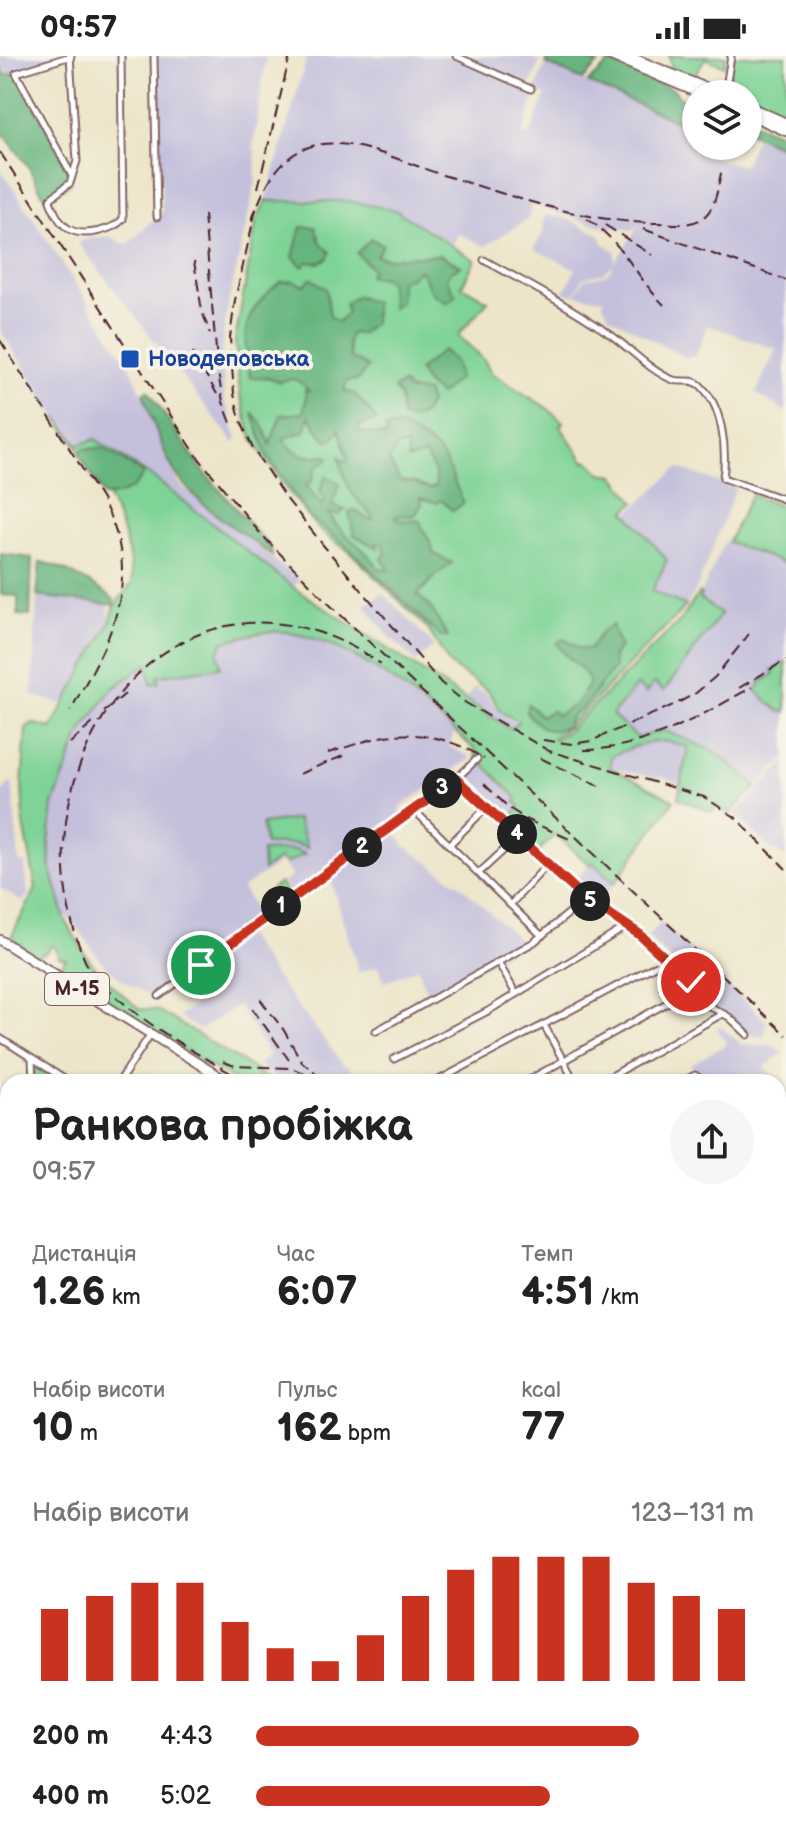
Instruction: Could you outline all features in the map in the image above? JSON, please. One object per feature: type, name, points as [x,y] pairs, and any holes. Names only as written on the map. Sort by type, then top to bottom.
[{"type":"main road","points":[[611,56],[682,86]]},
{"type":"main road","points":[[628,56],[688,80]]},
{"type":"main road","points":[[762,112],[786,123]]},
{"type":"main road","points":[[762,120],[786,131]]},
{"type":"main road","name":"М-15","points":[[0,940],[215,1074]]},
{"type":"street","points":[[72,175],[16,73],[70,56],[77,161],[70,183],[51,198],[50,203],[70,230],[110,230],[122,221],[123,215],[121,56]]},
{"type":"street","points":[[154,56],[157,217]]},
{"type":"street","points":[[456,56],[531,89]]},
{"type":"street","points":[[726,80],[731,56]]},
{"type":"street","points":[[484,260],[586,319],[672,380],[692,380],[700,385],[715,406],[719,420],[723,478],[785,498]]},
{"type":"street","points":[[159,996],[456,779],[477,759]]},
{"type":"street","points":[[456,779],[547,865],[586,899],[627,926],[668,959],[711,1007],[748,1035]]},
{"type":"street","points":[[449,845],[487,807]]},
{"type":"street","points":[[413,809],[542,936]]},
{"type":"street","points":[[479,873],[519,836]]},
{"type":"street","points":[[510,905],[547,865]]},
{"type":"street","points":[[376,1031],[542,936],[586,899]]},
{"type":"street","points":[[394,1059],[516,994],[627,926]]},
{"type":"street","points":[[450,1074],[668,959]]},
{"type":"street","points":[[498,962],[516,994]]},
{"type":"street","points":[[540,1074],[694,988]]},
{"type":"street","points":[[615,1074],[722,1014]]},
{"type":"street","points":[[544,1025],[570,1074]]},
{"type":"street","points":[[124,1074],[150,1035]]},
{"type":"street","points":[[0,1038],[56,1074]]},
{"type":"street","points":[[32,1059],[33,1074]]},
{"type":"shaded area","points":[[0,56],[70,56],[9,74],[0,67]]},
{"type":"shaded area","points":[[266,56],[253,149],[256,180],[225,320],[222,352],[224,399],[238,440],[234,443],[78,243],[92,237],[112,237],[128,244],[162,212],[157,57]]},
{"type":"shaded area","points":[[307,56],[445,56],[464,60],[528,89],[534,97],[523,133],[529,137],[546,95],[535,90],[546,64],[682,124],[682,160],[720,160],[744,166],[746,160],[762,160],[762,138],[786,148],[786,412],[756,393],[776,349],[707,325],[696,356],[686,358],[609,316],[604,299],[575,295],[585,279],[607,274],[614,264],[603,273],[583,278],[574,296],[564,292],[576,269],[534,249],[543,232],[544,215],[565,218],[599,234],[603,243],[615,251],[615,262],[640,224],[632,230],[592,224],[532,204],[528,219],[485,246],[459,234],[453,244],[395,210],[348,201],[266,201]]},
{"type":"shaded area","points":[[527,56],[540,62],[530,85],[464,57]]},
{"type":"shaded area","points":[[0,168],[132,370],[172,470],[182,487],[299,580],[293,588],[154,478],[111,451],[79,446],[57,417],[0,330]]},
{"type":"shaded area","points":[[678,468],[736,488],[697,588],[686,606],[652,591],[638,528],[627,514]]},
{"type":"shaded area","points":[[725,541],[786,564],[786,662],[761,683],[779,711],[786,712],[786,757],[757,786],[716,752],[663,730],[638,739],[612,715],[637,684],[654,683],[664,691],[721,614],[699,598]]},
{"type":"shaded area","points":[[383,593],[434,646],[416,662],[387,634],[365,606]]},
{"type":"shaded area","points":[[37,597],[108,605],[110,623],[65,705],[32,695]]},
{"type":"shaded area","points":[[290,632],[342,650],[378,669],[455,732],[449,746],[471,758],[399,808],[402,815],[293,896],[283,883],[292,876],[281,861],[242,889],[262,918],[150,997],[121,979],[102,962],[63,913],[51,870],[49,843],[53,805],[81,732],[112,689],[149,662],[159,683],[158,676],[221,667],[218,652],[224,641]]},
{"type":"shaded area","points":[[474,687],[485,693],[498,710],[516,724],[511,729],[465,701]]},
{"type":"shaded area","points":[[666,739],[688,747],[680,784],[662,777],[610,768],[611,756],[653,740]]},
{"type":"shaded area","points":[[479,762],[517,798],[521,806],[505,824],[458,779]]},
{"type":"shaded area","points":[[786,762],[786,857],[768,846],[735,813]]},
{"type":"shaded area","points":[[12,781],[19,862],[25,863],[28,895],[22,902],[0,888],[0,793]]},
{"type":"shaded area","points":[[393,830],[405,846],[461,886],[523,943],[435,994],[430,993],[429,998],[418,968],[385,982],[377,966],[359,973],[330,877]]},
{"type":"shaded area","points":[[592,862],[615,883],[599,903],[587,898],[572,884]]},
{"type":"shaded area","points":[[661,922],[768,1023],[764,1028],[766,1033],[761,1037],[751,1035],[712,1005],[697,988],[703,981],[695,974],[688,975],[647,937]]},
{"type":"shaded area","points":[[246,935],[275,977],[352,1072],[270,1074],[258,1065],[269,1055],[238,1005],[200,1030],[179,1017],[222,983],[208,964]]},
{"type":"shaded area","points":[[720,1026],[741,1044],[775,1045],[782,1053],[764,1068],[771,1074],[698,1074],[690,1065],[727,1044],[717,1028]]},
{"type":"green space","points":[[548,56],[588,56],[587,59],[598,64],[583,80],[546,64]]},
{"type":"green space","points":[[669,56],[726,56],[725,66],[705,58],[693,79],[672,68]]},
{"type":"green space","points":[[732,56],[786,56],[786,119],[762,109],[762,80],[729,80]]},
{"type":"green space","points":[[609,63],[675,90],[682,98],[682,123],[588,83]]},
{"type":"green space","points":[[0,67],[6,75],[16,73],[72,175],[70,183],[49,199],[0,129]]},
{"type":"green space","points":[[762,127],[786,136],[786,148],[762,138]]},
{"type":"green space","points":[[266,201],[348,201],[395,210],[475,260],[462,286],[488,301],[458,335],[484,360],[491,373],[547,408],[563,422],[560,426],[585,462],[588,460],[601,473],[614,475],[635,502],[625,511],[667,560],[652,591],[686,606],[568,727],[552,738],[569,730],[680,621],[699,593],[699,598],[721,614],[664,691],[654,683],[646,693],[637,685],[612,715],[638,738],[663,730],[716,752],[757,786],[729,814],[716,806],[712,812],[678,798],[688,747],[657,741],[611,756],[610,768],[674,800],[615,883],[555,834],[538,852],[506,824],[520,806],[515,801],[517,798],[475,756],[475,750],[413,696],[343,650],[291,633],[275,632],[224,641],[218,652],[221,667],[158,676],[159,683],[151,684],[148,663],[112,689],[81,732],[53,805],[49,843],[51,870],[65,919],[99,973],[139,1009],[157,1010],[257,1071],[257,1074],[224,1074],[64,973],[62,964],[66,959],[59,957],[55,947],[51,946],[47,952],[35,957],[13,939],[12,935],[36,888],[24,824],[22,786],[26,728],[32,723],[51,728],[110,623],[115,605],[132,583],[130,560],[117,516],[96,475],[57,417],[79,445],[95,439],[154,478],[294,588],[511,729],[518,722],[501,711],[488,691],[450,665],[428,629],[351,553],[319,530],[252,438],[240,394],[235,341],[257,218]]},
{"type":"green space","points":[[301,227],[315,227],[321,243],[330,252],[327,259],[318,263],[307,262],[303,267],[293,257]]},
{"type":"green space","points":[[371,239],[383,245],[376,256],[440,255],[461,266],[451,271],[447,280],[456,295],[447,303],[433,294],[420,269],[410,278],[401,280],[400,302],[392,308],[389,282],[384,278],[368,276],[372,269],[357,253]]},
{"type":"green space","points":[[311,278],[326,289],[330,317],[338,322],[347,313],[345,304],[357,296],[374,303],[374,322],[361,334],[351,333],[348,341],[350,357],[368,367],[358,380],[347,381],[344,391],[355,394],[377,420],[359,426],[359,432],[386,436],[386,428],[402,426],[426,441],[446,463],[464,503],[453,511],[441,500],[437,503],[420,498],[422,504],[415,515],[396,516],[399,520],[420,521],[433,553],[452,563],[417,595],[430,606],[448,637],[441,637],[342,542],[310,518],[268,457],[252,412],[263,425],[270,444],[281,415],[303,413],[305,390],[309,391],[296,380],[280,382],[250,377],[247,324],[258,304],[280,282],[292,281],[304,285]],"holes":[[[309,416],[329,441],[339,429],[348,459],[345,461],[339,457],[347,483],[373,519],[367,519],[355,510],[349,512],[354,535],[378,548],[377,543],[382,543],[386,554],[382,558],[389,570],[378,568],[333,521],[329,513],[339,515],[345,510],[332,506],[340,484],[326,476],[320,490],[325,501],[322,505],[306,485],[311,482],[316,467],[330,458],[301,454],[283,439],[305,431]],[[407,446],[408,460],[425,455],[435,472],[436,486],[429,489],[400,481],[389,460],[397,447]]]},
{"type":"green space","points":[[443,350],[454,360],[459,378],[440,395],[426,384],[419,370]]},
{"type":"green space","points":[[403,384],[408,390],[426,392],[430,402],[425,413],[411,420],[402,417],[400,398],[394,388]]},
{"type":"green space","points":[[148,390],[200,467],[271,549],[272,556],[205,506],[182,482],[156,432],[143,393]]},
{"type":"green space","points":[[103,448],[143,473],[127,491],[104,496],[79,454],[83,449]]},
{"type":"green space","points":[[751,495],[786,508],[786,564],[728,542]]},
{"type":"green space","points":[[1,554],[32,558],[30,616],[18,615],[18,596],[1,595]]},
{"type":"green space","points":[[40,562],[90,583],[114,600],[113,605],[37,596]]},
{"type":"green space","points":[[612,625],[620,647],[613,656],[614,668],[583,707],[571,716],[566,727],[548,730],[539,725],[526,712],[528,704],[541,716],[552,711],[557,715],[575,705],[590,682],[557,643],[564,639],[579,648],[590,649],[602,631]]},
{"type":"green space","points":[[786,662],[786,712],[779,711],[757,692],[760,683]]},
{"type":"green space","points":[[297,819],[307,848],[296,844],[265,844],[262,824]]},
{"type":"green space","points":[[295,850],[305,854],[285,864],[279,859],[263,870],[262,851]]},
{"type":"green space","points":[[280,883],[287,894],[267,909],[260,898]]},
{"type":"green space","points":[[34,1060],[57,1074],[35,1074]]},
{"type":"railway","points":[[258,188],[290,56]]},
{"type":"railway","points":[[252,220],[268,184],[282,164],[303,149],[316,145],[365,148],[525,200],[578,214],[632,222],[684,224],[701,219],[713,205],[722,169]]},
{"type":"railway","points":[[0,152],[197,456],[260,533],[329,604],[786,1035]]},
{"type":"railway","points":[[256,209],[235,300],[230,338],[234,394],[240,419],[253,449],[282,493],[323,545],[441,683],[466,703],[549,751],[704,797],[735,817],[786,869]]},
{"type":"railway","points":[[204,215],[218,372],[223,402],[233,428]]},
{"type":"railway","points":[[587,219],[619,248],[664,305]]},
{"type":"railway","points":[[605,225],[652,255]]},
{"type":"railway","points":[[643,229],[786,280]]},
{"type":"railway","points":[[194,261],[202,311],[210,334]]},
{"type":"railway","points":[[0,340],[101,498],[114,527],[121,555],[122,582],[110,633],[70,711]]},
{"type":"railway","points":[[193,353],[217,394]]},
{"type":"railway","points":[[232,1074],[139,1016],[86,963],[66,888],[67,814],[88,746],[125,688],[175,646],[237,624],[306,629],[381,664]]},
{"type":"railway","points":[[543,740],[572,744],[591,741],[678,703],[715,677],[749,634]]},
{"type":"railway","points":[[739,688],[786,660]]},
{"type":"railway","points":[[584,750],[629,744],[651,737],[693,719],[752,687]]},
{"type":"railway","points":[[104,712],[125,694]]},
{"type":"railway","points":[[70,743],[93,723]]},
{"type":"railway","points":[[328,753],[377,738],[405,734],[441,740],[484,759]]},
{"type":"railway","points":[[299,774],[343,756]]},
{"type":"railway","points":[[540,758],[600,786]]},
{"type":"railway","points":[[484,784],[527,820],[574,841]]},
{"type":"railway","points":[[260,999],[283,1029],[302,1062],[315,1072]]},
{"type":"railway","points":[[252,1008],[289,1060]]},
{"type":"railway","points":[[223,1062],[235,1066],[290,1068],[308,1074]]},
{"type":"place","name":"Новодеповська","points":[[130,359]]},
{"type":"route","points":[[201,965],[456,779],[582,896],[639,934],[691,982]]}]
